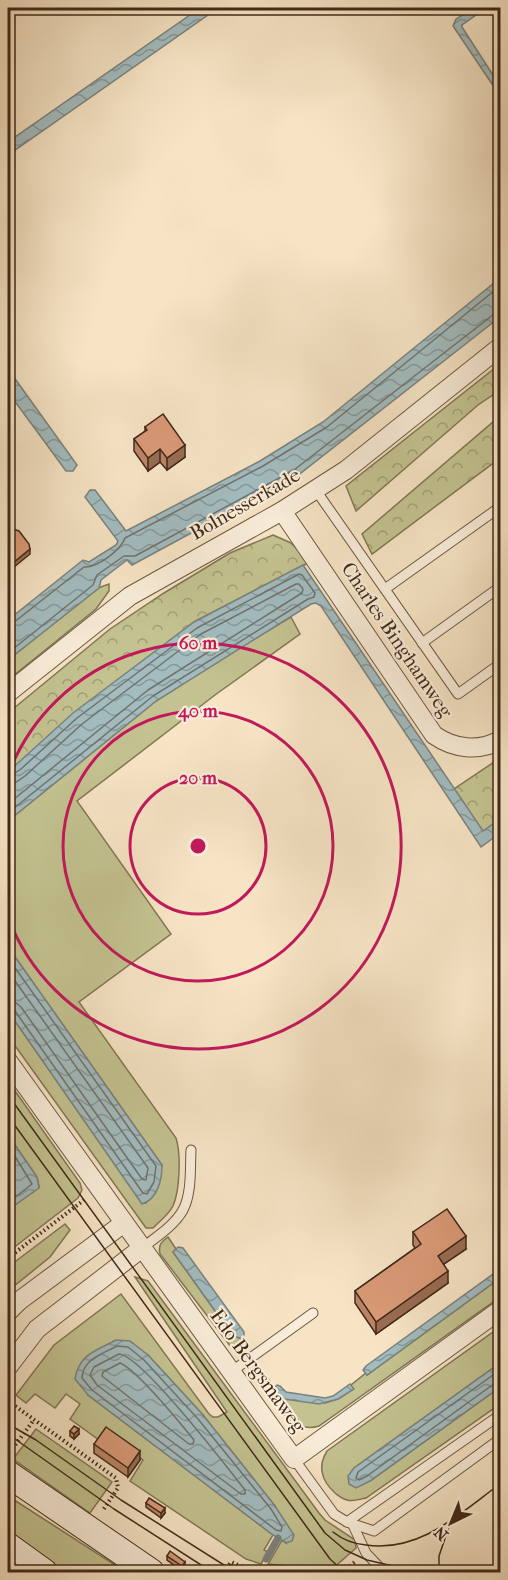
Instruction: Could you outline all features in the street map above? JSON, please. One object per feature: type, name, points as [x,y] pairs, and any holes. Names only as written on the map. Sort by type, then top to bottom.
[{"type":"main road","points":[[8,1474],[151,1572]]},
{"type":"main road","points":[[8,1546],[44,1572]]},
{"type":"street","name":"Bolnesserkade","points":[[8,693],[130,596],[282,511],[346,470],[501,347]]},
{"type":"street","name":"Charles Binghamweg","points":[[282,511],[434,735],[442,741],[461,747],[487,747],[501,740]]},
{"type":"street","name":"Edo Bergsmaweg","points":[[8,1061],[294,1459],[501,1310]]},
{"type":"street","points":[[8,1312],[19,1301],[124,1223]]},
{"type":"street","points":[[8,1367],[37,1329],[142,1248]]},
{"type":"lane","points":[[315,489],[458,694],[501,664]]},
{"type":"lane","points":[[385,589],[501,507]]},
{"type":"lane","points":[[422,643],[501,587]]},
{"type":"lane","points":[[142,1248],[167,1228],[182,1210],[189,1179],[191,1150]]},
{"type":"lane","points":[[231,1372],[313,1313]]},
{"type":"lane","points":[[349,1522],[501,1415]]},
{"type":"lane","points":[[294,1459],[334,1514],[374,1531],[501,1439]]},
{"type":"lane","points":[[349,1522],[366,1553],[384,1572]]},
{"type":"path","points":[[8,1258],[99,1189]]},
{"type":"path","points":[[8,1401],[116,1478],[118,1488],[102,1511]]},
{"type":"path","points":[[8,1456],[33,1421]]},
{"type":"path","points":[[224,1572],[231,1562],[252,1571],[271,1572]]},
{"type":"green space","points":[[500,364],[500,390],[478,405],[356,511],[346,486]]},
{"type":"green space","points":[[500,416],[500,458],[372,554],[362,534]]},
{"type":"green space","points":[[273,535],[291,543],[310,562],[194,622],[8,772],[8,713],[110,629],[230,553]]},
{"type":"green space","points":[[109,584],[109,591],[96,609],[8,680],[8,660],[98,588]]},
{"type":"green space","points":[[291,617],[300,634],[215,695],[77,801],[171,934],[79,1002],[176,1138],[179,1172],[173,1206],[153,1228],[146,1228],[8,1036],[8,1011],[142,1203],[146,1203],[162,1165],[8,947],[8,821],[156,701]]},
{"type":"green space","points":[[500,758],[500,819],[483,832],[454,789]]},
{"type":"green space","points":[[8,1081],[80,1183],[82,1190],[78,1198],[8,1252],[8,1210],[39,1187],[37,1177],[8,1135]]},
{"type":"green space","points":[[65,1224],[70,1230],[50,1257],[8,1291],[8,1267]]},
{"type":"green space","points":[[168,1237],[176,1249],[173,1252],[233,1336],[240,1338],[246,1346],[231,1347],[160,1254],[159,1248]]},
{"type":"green space","points":[[135,1277],[148,1281],[319,1513],[325,1520],[355,1540],[356,1548],[331,1570],[268,1564],[282,1540],[286,1543],[275,1506],[203,1415],[148,1355],[88,1395],[273,1535],[264,1550],[268,1552],[261,1564],[246,1559],[130,1481],[143,1460],[105,1432],[99,1440],[70,1419],[80,1404],[66,1394],[55,1408],[35,1394],[26,1403],[16,1395],[54,1345],[121,1294],[209,1414],[218,1417],[227,1412]]},
{"type":"green space","points":[[500,1278],[500,1297],[319,1426],[309,1428],[292,1421],[278,1408],[261,1384],[261,1379],[266,1375],[273,1389],[325,1403],[338,1399],[353,1389],[351,1385],[366,1373],[367,1375]]},
{"type":"green space","points":[[500,1327],[500,1363],[354,1468],[370,1481],[500,1387],[500,1404],[366,1498],[350,1501],[335,1493],[322,1474],[322,1463],[327,1451]]},
{"type":"green space","points":[[36,1429],[112,1482],[90,1513],[13,1459]]},
{"type":"green space","points":[[8,1496],[126,1572],[58,1572],[8,1536]]},
{"type":"water","points":[[200,8],[218,8],[8,155],[8,142]]},
{"type":"water","points":[[474,8],[486,8],[462,27],[500,86],[500,96],[453,26],[456,19]]},
{"type":"water","points":[[500,278],[500,317],[297,476],[132,565],[127,560],[101,580],[99,588],[8,660],[8,620],[83,560],[89,562],[116,545],[118,541],[85,497],[90,490],[95,490],[126,531],[260,461],[323,422]]},
{"type":"water","points":[[8,369],[77,465],[73,471],[66,471],[8,392]]},
{"type":"water","points":[[303,565],[483,831],[500,819],[500,833],[481,847],[321,606],[316,603],[156,701],[8,821],[8,772],[73,713],[194,622]]},
{"type":"water","points":[[8,947],[162,1165],[158,1188],[152,1198],[142,1204],[8,1011]]},
{"type":"water","points":[[8,1135],[37,1177],[39,1188],[8,1210]]},
{"type":"water","points":[[178,1247],[183,1248],[244,1332],[244,1337],[233,1336],[173,1252]]},
{"type":"water","points":[[500,1269],[500,1278],[367,1375],[363,1370],[366,1366]]},
{"type":"water","points":[[116,1340],[130,1341],[148,1355],[203,1415],[275,1506],[294,1535],[292,1541],[286,1543],[273,1535],[88,1395],[75,1379],[80,1364],[90,1354]]},
{"type":"water","points":[[500,1363],[500,1387],[370,1481],[356,1488],[349,1484],[348,1476],[354,1468]]},
{"type":"water","points":[[350,1384],[354,1389],[338,1399],[319,1404],[284,1399],[273,1389],[277,1385],[286,1392],[325,1398],[333,1396]]},
{"type":"building","points":[[163,414],[185,445],[167,458],[160,449],[148,458],[134,439],[147,430],[145,427]]},
{"type":"building","points":[[13,529],[19,531],[30,549],[8,567],[8,533]]},
{"type":"building","points":[[447,1209],[466,1236],[438,1256],[448,1271],[376,1322],[355,1291],[421,1244],[413,1232]]},
{"type":"building","points":[[74,1426],[79,1429],[74,1434],[70,1431]]},
{"type":"building","points":[[106,1427],[140,1451],[128,1468],[94,1444]]},
{"type":"building","points":[[149,1498],[165,1508],[161,1513],[146,1503]]},
{"type":"building","points":[[170,1551],[185,1562],[182,1566],[167,1556]]},
{"type":"building","points":[[8,1559],[26,1572],[8,1572]]},
{"type":"waterway","points":[[266,1559],[278,1538]]},
{"type":"tram line","points":[[8,1095],[325,1533],[345,1550],[367,1560],[419,1572]]},
{"type":"tram line","points":[[8,1116],[330,1559],[344,1572]]},
{"type":"tram line","points":[[8,1424],[36,1440],[121,1500],[235,1572]]},
{"type":"tram line","points":[[8,1434],[114,1509],[212,1572]]},
{"type":"tram line","points":[[333,1532],[353,1543],[386,1546],[404,1543],[438,1528],[500,1484]]},
{"type":"tram line","points":[[439,1572],[439,1556],[452,1518]]}]
